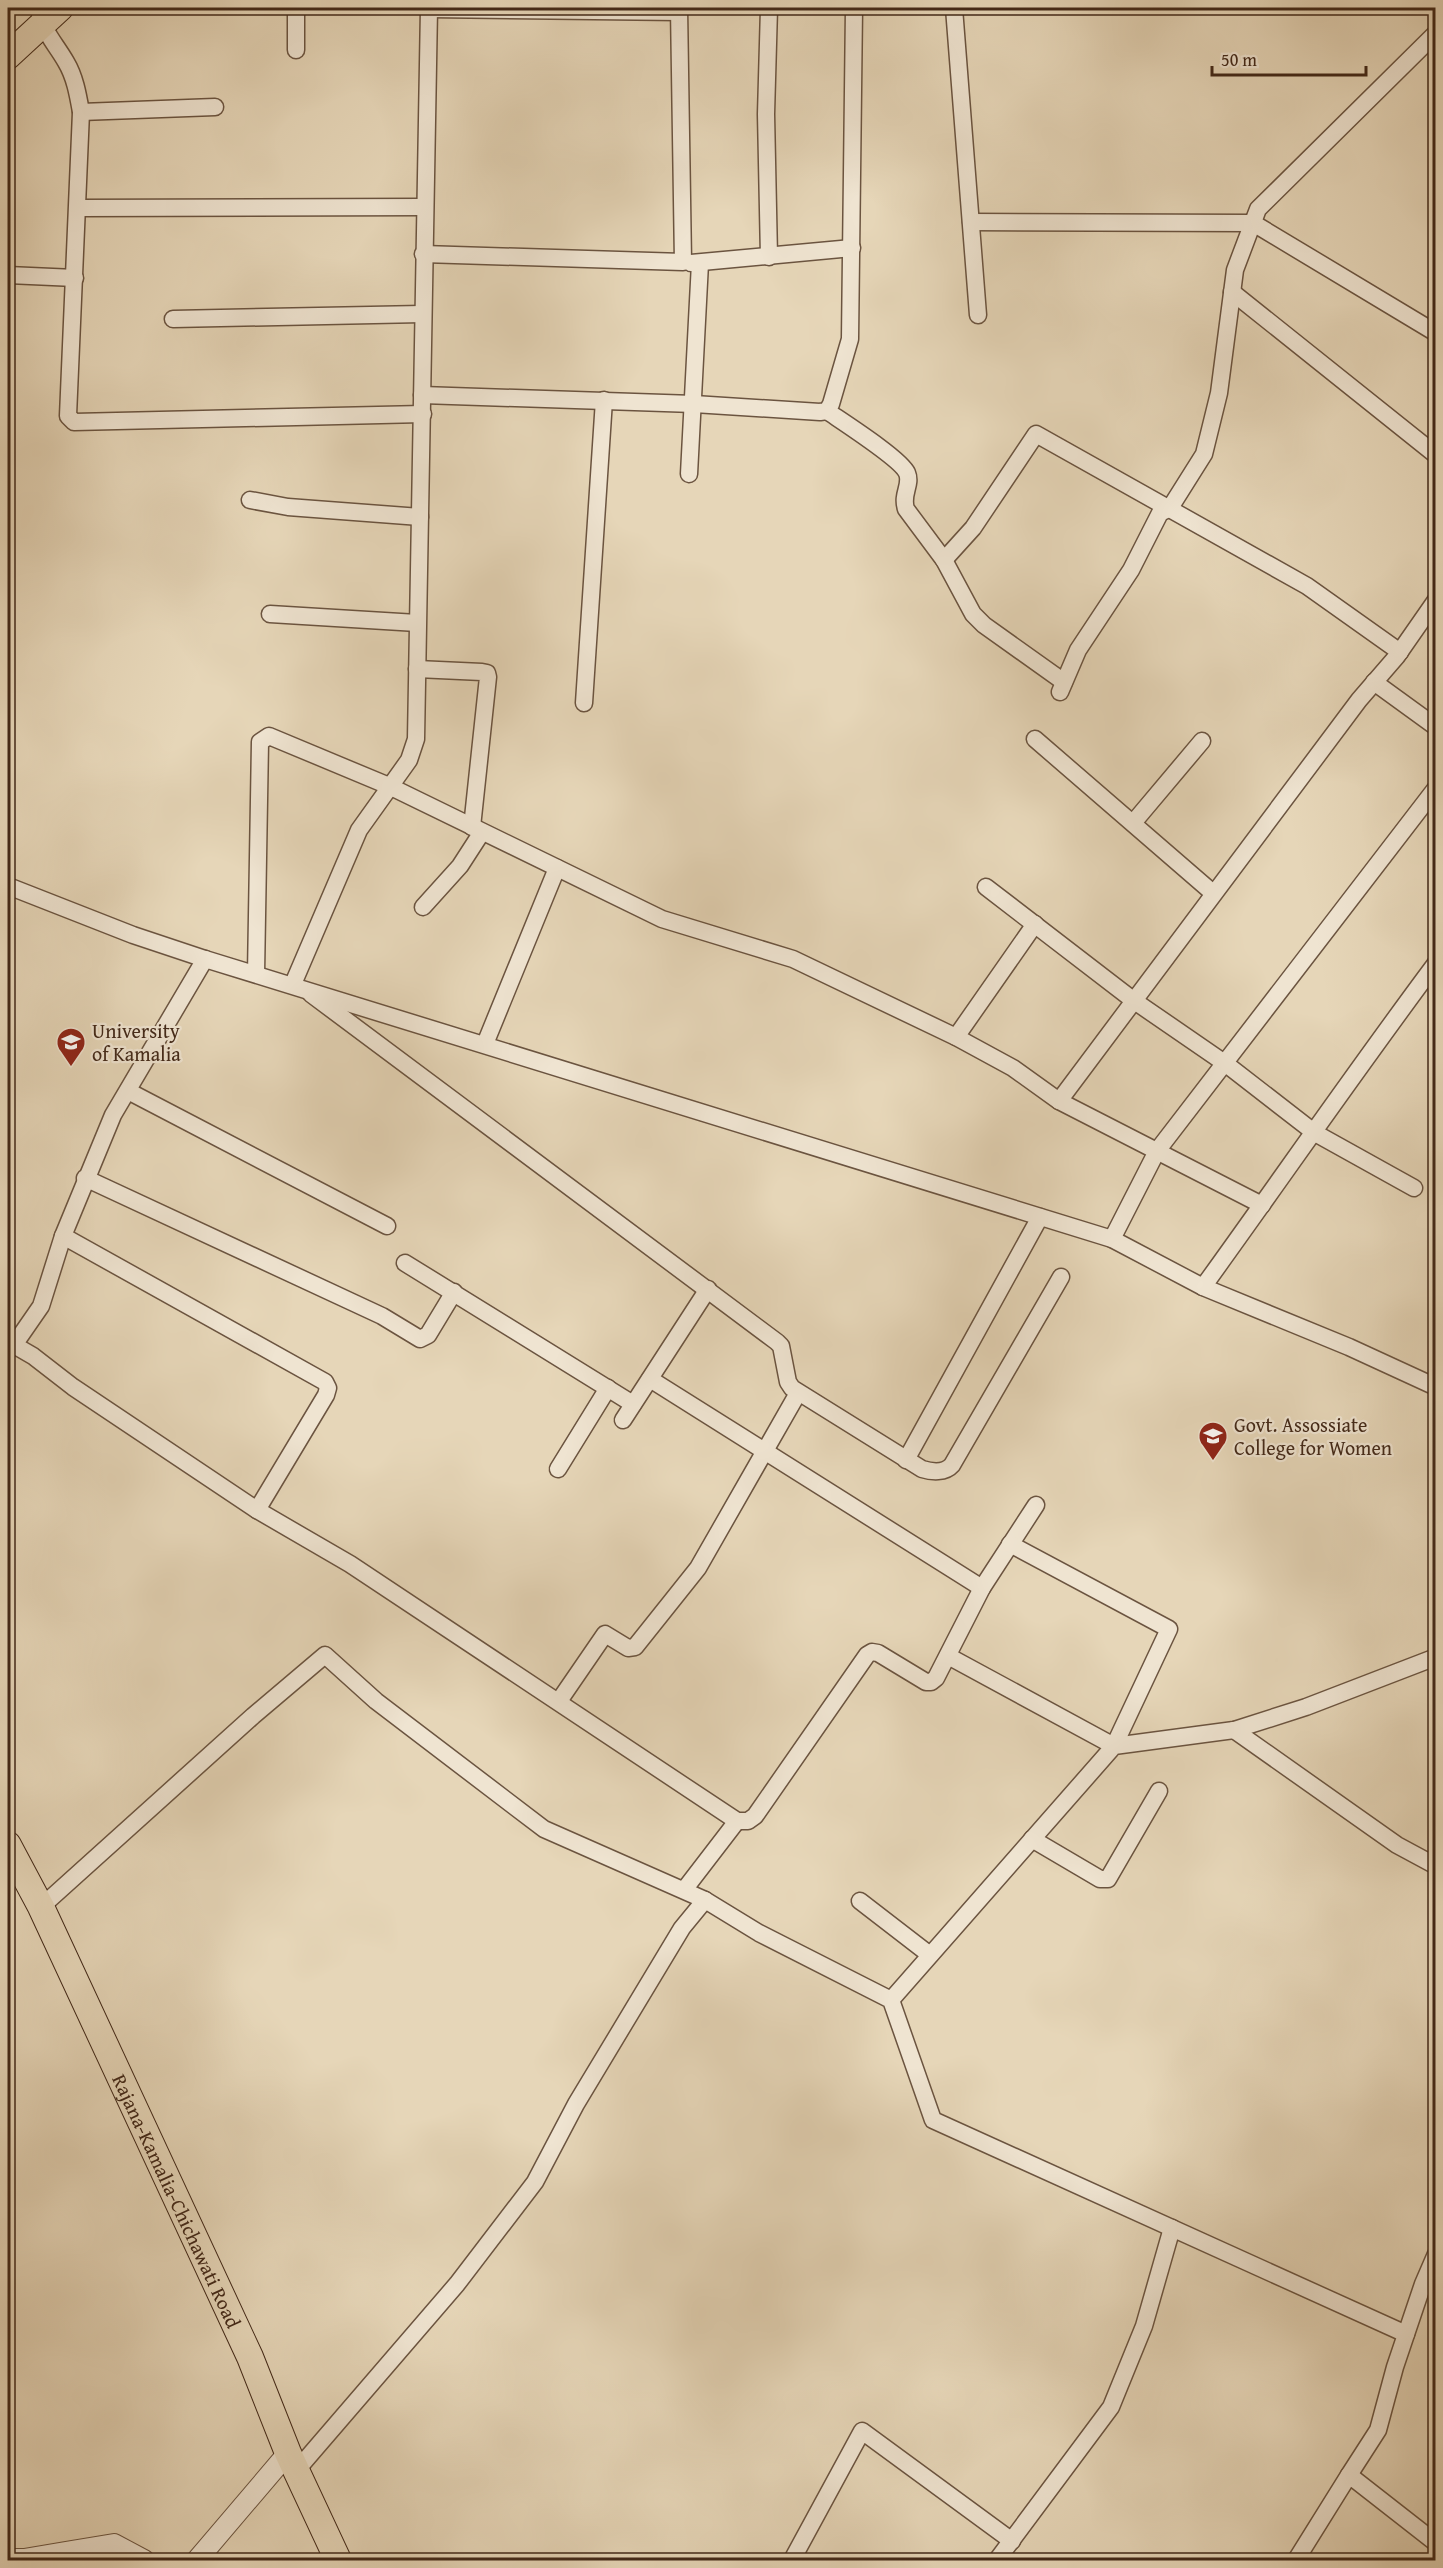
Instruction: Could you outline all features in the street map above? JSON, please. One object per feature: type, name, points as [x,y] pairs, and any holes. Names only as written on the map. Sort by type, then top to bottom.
[{"type":"main road","points":[[8,56],[40,16],[60,8]]},
{"type":"main road","name":"Rajana-Kamalia-Chichawati Road","points":[[8,1845],[41,1907],[250,2357],[292,2462],[338,2560]]},
{"type":"street","points":[[296,8],[296,50]]},
{"type":"street","points":[[297,986],[351,848],[364,822],[409,760],[414,746],[423,414],[422,314],[429,8],[679,10],[683,262]]},
{"type":"street","points":[[769,8],[766,114],[769,257]]},
{"type":"street","points":[[827,411],[850,339],[854,8]]},
{"type":"street","points":[[954,8],[978,315]]},
{"type":"street","points":[[40,16],[74,78],[81,112],[79,208],[68,416],[74,422],[423,414]]},
{"type":"street","points":[[422,395],[604,400],[827,411],[907,471],[909,479],[903,500],[906,509],[944,560],[973,614],[1062,687],[1078,650],[1131,570],[1160,513],[1170,508],[1204,454],[1219,393],[1235,270],[1258,209],[1436,33]]},
{"type":"street","points":[[81,112],[215,107]]},
{"type":"street","points":[[79,208],[424,207]]},
{"type":"street","points":[[971,222],[1253,223],[1436,333]]},
{"type":"street","points":[[423,254],[700,263],[852,248]]},
{"type":"street","points":[[689,474],[700,263]]},
{"type":"street","points":[[8,275],[75,278]]},
{"type":"street","points":[[1232,292],[1436,455]]},
{"type":"street","points":[[172,319],[422,314]]},
{"type":"street","points":[[584,703],[604,400]]},
{"type":"street","points":[[944,560],[973,528],[1036,434],[1307,586],[1400,652]]},
{"type":"street","points":[[250,500],[288,507],[420,517]]},
{"type":"street","points":[[1059,1101],[1213,893],[1374,682],[1400,652],[1436,600]]},
{"type":"street","points":[[270,614],[417,623]]},
{"type":"street","points":[[417,669],[482,672],[487,673],[488,677],[477,829],[460,866],[423,907]]},
{"type":"street","points":[[1374,682],[1436,727]]},
{"type":"street","points":[[256,974],[260,741],[269,735],[389,786],[662,919],[793,959],[956,1037],[1013,1068],[1059,1101],[1262,1205]]},
{"type":"street","points":[[1035,739],[1213,893]]},
{"type":"street","points":[[1132,823],[1202,741]]},
{"type":"street","points":[[1112,1239],[1157,1151],[1436,788]]},
{"type":"street","points":[[485,1044],[557,868]]},
{"type":"street","points":[[8,886],[133,935],[1112,1239],[1203,1287],[1349,1347],[1436,1387]]},
{"type":"street","points":[[986,887],[1133,1000],[1226,1064],[1315,1133],[1414,1188]]},
{"type":"street","points":[[956,1037],[1035,924]]},
{"type":"street","points":[[205,958],[113,1115],[85,1178],[63,1236],[41,1306],[11,1347],[33,1356],[73,1387],[257,1510],[350,1564],[737,1821],[748,1821],[755,1815],[867,1655],[872,1652],[878,1653],[926,1682],[931,1682],[936,1678],[982,1588],[1036,1505]]},
{"type":"street","points":[[1203,1287],[1315,1133],[1344,1086],[1436,963]]},
{"type":"street","points":[[297,986],[708,1289],[779,1344],[789,1386],[798,1393],[906,1460],[931,1472],[945,1470],[952,1465],[1061,1277]]},
{"type":"street","points":[[128,1091],[387,1226]]},
{"type":"street","points":[[85,1178],[382,1316],[420,1339],[428,1335],[454,1292]]},
{"type":"street","points":[[906,1460],[1040,1216]]},
{"type":"street","points":[[63,1236],[325,1382],[328,1388],[326,1395],[257,1510]]},
{"type":"street","points":[[405,1263],[633,1404]]},
{"type":"street","points":[[623,1420],[708,1289]]},
{"type":"street","points":[[650,1378],[982,1588]]},
{"type":"street","points":[[558,1469],[608,1388]]},
{"type":"street","points":[[559,1701],[605,1634],[628,1648],[635,1647],[698,1568],[798,1393]]},
{"type":"street","points":[[891,2000],[1114,1746],[1169,1629],[1010,1544]]},
{"type":"street","points":[[41,1907],[253,1716],[325,1655],[375,1701],[544,1829],[705,1900],[759,1933],[891,2000],[933,2120],[1406,2334]]},
{"type":"street","points":[[948,1656],[1114,1746],[1234,1730],[1306,1707],[1436,1656]]},
{"type":"street","points":[[1234,1730],[1397,1845],[1436,1866]]},
{"type":"street","points":[[1032,1839],[1100,1879],[1108,1879],[1159,1791]]},
{"type":"street","points":[[684,1890],[737,1821]]},
{"type":"street","points":[[197,2560],[292,2462],[457,2284],[535,2182],[576,2104],[682,1928],[705,1900]]},
{"type":"street","points":[[860,1902],[930,1955]]},
{"type":"street","points":[[997,2560],[1111,2407],[1144,2325],[1172,2228]]},
{"type":"street","points":[[1296,2560],[1378,2430],[1406,2334],[1436,2254]]},
{"type":"street","points":[[792,2560],[862,2431],[1012,2541]]},
{"type":"street","points":[[1349,2475],[1436,2543]]},
{"type":"street","points":[[8,2559],[24,2559],[114,2544],[144,2560]]},
{"type":"place","name":"University of Kamalia","points":[[71,1068]]},
{"type":"place","name":"Govt. Assossiate College for Women","points":[[1213,1462]]}]
